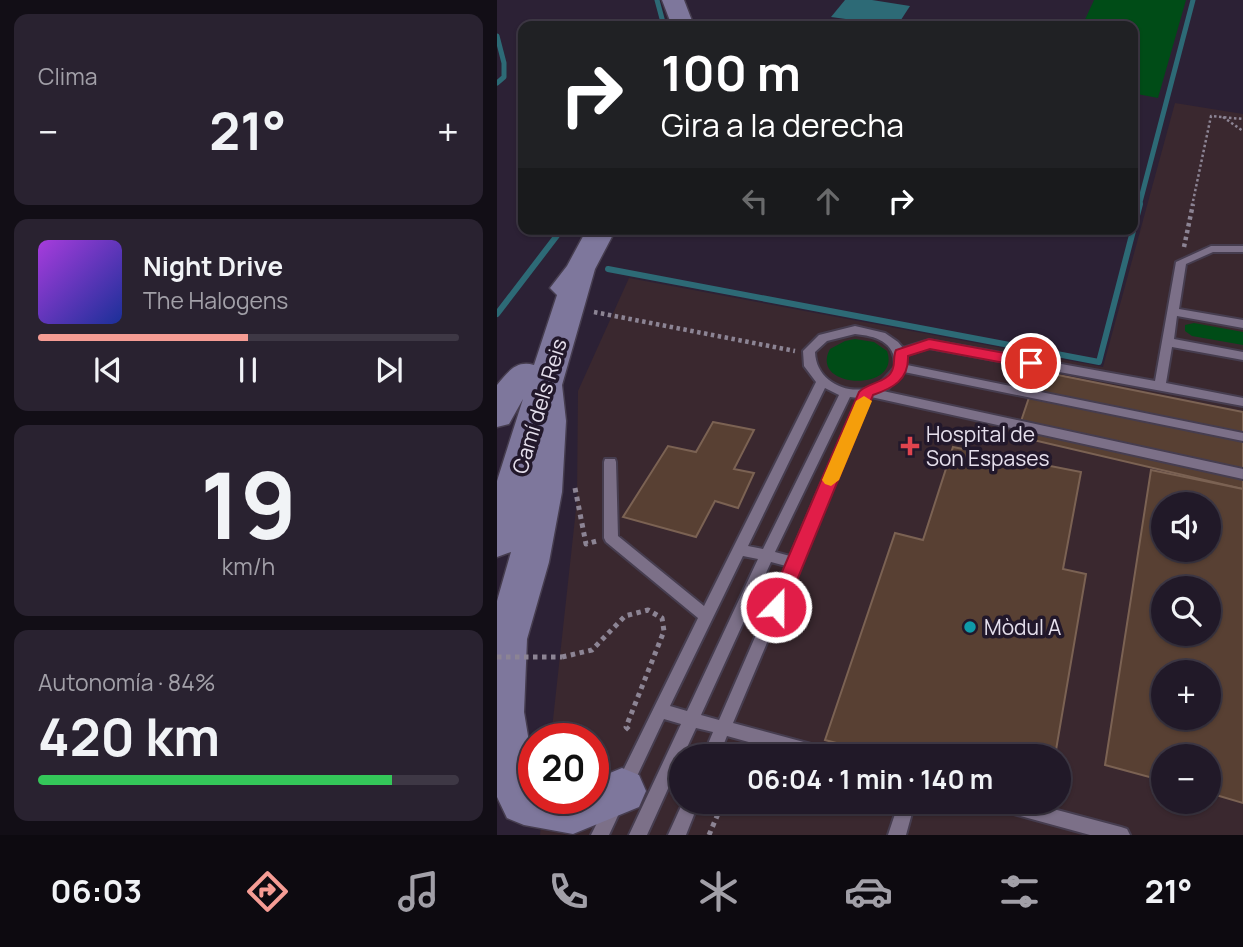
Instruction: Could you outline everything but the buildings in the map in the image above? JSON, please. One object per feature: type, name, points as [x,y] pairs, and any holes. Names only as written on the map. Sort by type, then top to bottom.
[{"type":"street","points":[[674,0],[681,21]]},
{"type":"street","name":"Camí dels Reis","points":[[497,464],[536,380],[580,270],[599,235]]},
{"type":"street","points":[[497,415],[509,393],[536,380],[550,416],[541,516],[500,653],[502,712],[510,774],[524,802],[573,811],[621,790]]},
{"type":"street","name":"Camí dels Reis","points":[[497,541],[536,380]]},
{"type":"lane","points":[[1160,386],[1181,262],[1211,249],[1243,248]]},
{"type":"lane","points":[[1172,312],[1243,324]]},
{"type":"lane","points":[[716,744],[867,392],[887,384],[901,368],[901,353],[884,336],[856,330],[827,337],[816,344],[808,364],[812,374],[821,383],[846,392],[867,392],[1243,474]]},
{"type":"lane","points":[[1167,342],[1243,356]]},
{"type":"lane","points":[[901,353],[929,344],[1243,402]]},
{"type":"lane","points":[[901,368],[1243,437]]},
{"type":"lane","points":[[600,835],[821,383]]},
{"type":"lane","points":[[638,835],[766,556],[846,392]]},
{"type":"lane","points":[[610,462],[611,538],[708,617]]},
{"type":"lane","points":[[741,550],[794,562]]},
{"type":"lane","points":[[661,711],[780,744]]},
{"type":"lane","points":[[677,835],[686,814]]},
{"type":"lane","points":[[897,835],[903,814]]},
{"type":"lane","points":[[1043,814],[1121,835]]},
{"type":"path","points":[[1220,115],[1243,131]]},
{"type":"path","points":[[1181,262],[1211,116],[1243,119]]},
{"type":"path","points":[[588,324],[595,300]]},
{"type":"path","points":[[592,312],[810,354]]},
{"type":"path","points":[[574,479],[586,544],[611,538]]},
{"type":"path","points":[[500,653],[562,657],[592,650],[625,616],[648,610],[662,618],[664,631],[626,727],[645,743]]},
{"type":"path","points":[[709,835],[718,814]]},
{"type":"shaded area","points":[[845,0],[872,0],[910,6],[900,21],[860,21],[831,17]]},
{"type":"shaded area","name":"Hospital de Son Espases","points":[[1175,103],[1243,114],[1243,835],[540,835],[542,814],[609,814],[609,723],[553,723],[577,500],[578,391],[629,278],[1103,367]]},
{"type":"green space","points":[[1094,0],[1186,0],[1158,98],[1138,94],[1138,21],[1084,21]]},
{"type":"green space","points":[[1194,323],[1243,332],[1243,345],[1192,336],[1185,331],[1185,325]]},
{"type":"green space","points":[[855,339],[874,342],[887,351],[888,365],[881,374],[856,381],[842,378],[832,372],[827,362],[830,349]]},
{"type":"waterway","points":[[657,0],[663,21]]},
{"type":"waterway","points":[[1139,206],[1193,0]]},
{"type":"waterway","points":[[497,36],[504,63],[504,77],[497,83]]},
{"type":"waterway","points":[[1138,212],[1140,204]]},
{"type":"waterway","points":[[497,314],[557,235]]},
{"type":"waterway","points":[[608,269],[1099,362],[1132,235]]},
{"type":"slow traffic","points":[[831,480],[864,401]]},
{"type":"place","name":"Hospital de Son Espases","points":[[910,446]]},
{"type":"place","name":"Mòdul A","points":[[970,627]]},
{"type":"route","points":[[776,607],[867,392],[896,377],[901,368],[901,353],[929,344],[1031,363]]}]
